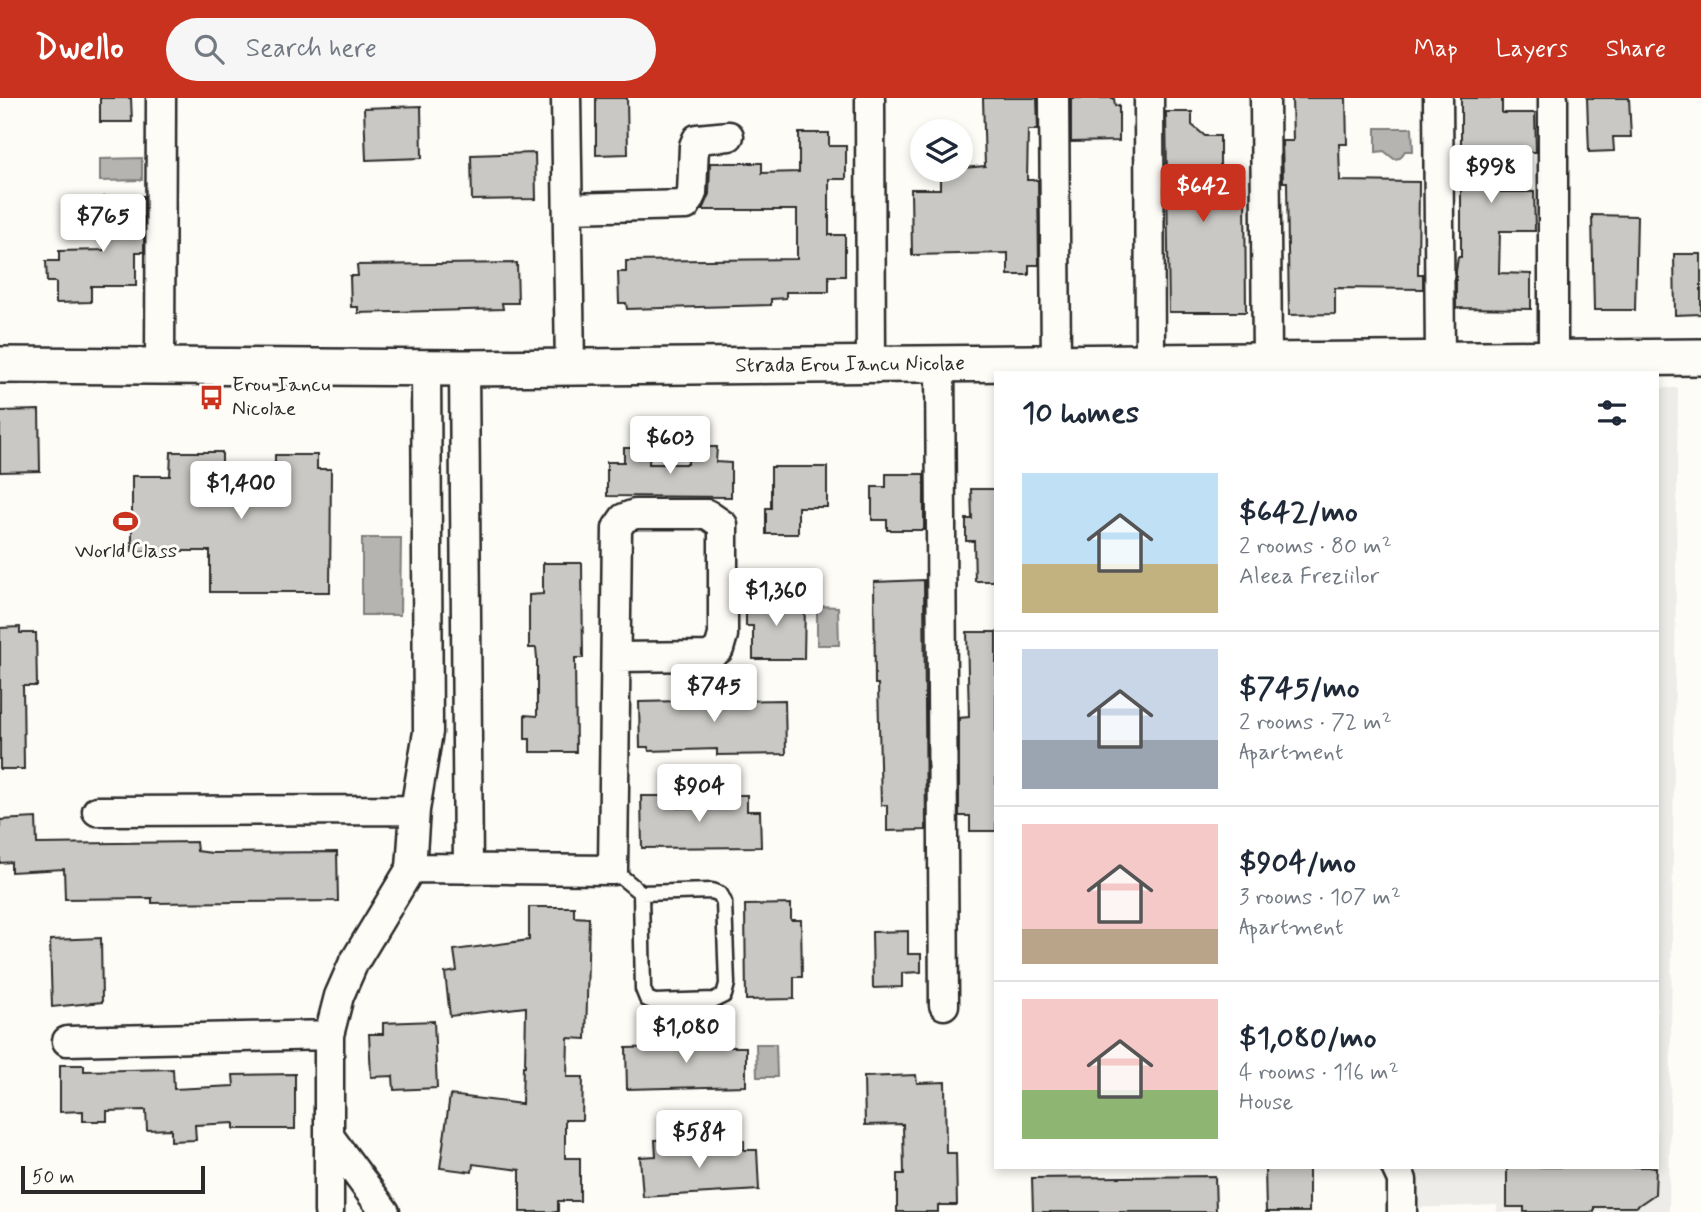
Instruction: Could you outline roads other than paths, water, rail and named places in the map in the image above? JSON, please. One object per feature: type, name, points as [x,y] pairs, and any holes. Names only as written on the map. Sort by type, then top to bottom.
[{"type":"street","points":[[160,98],[160,366]]},
{"type":"street","points":[[566,98],[570,367]]},
{"type":"street","points":[[870,98],[870,365]]},
{"type":"street","points":[[1054,98],[1056,363]]},
{"type":"street","points":[[1135,365],[1149,98]]},
{"type":"street","points":[[1265,98],[1267,360]]},
{"type":"street","points":[[1438,98],[1440,358]]},
{"type":"street","points":[[1553,98],[1553,358]]},
{"type":"street","points":[[568,208],[686,205],[692,193],[694,146],[697,139],[729,136]]},
{"type":"street","name":"Strada Erou Iancu Nicolae","points":[[0,365],[464,368],[1056,363],[1217,367],[1267,360],[1701,357]]},
{"type":"street","points":[[940,364],[944,1005]]},
{"type":"street","points":[[329,1212],[329,1035],[339,996],[353,964],[411,868],[415,810],[428,732],[426,368]]},
{"type":"street","points":[[464,368],[468,869]]},
{"type":"street","points":[[411,868],[613,870],[617,528],[624,518],[647,514],[707,514],[717,518],[723,525],[723,635],[719,649],[709,656],[616,657]]},
{"type":"street","points":[[97,811],[415,810]]},
{"type":"street","points":[[67,1041],[329,1035]]},
{"type":"street","points":[[329,1136],[385,1212]]},
{"type":"street","points":[[1399,1169],[1402,1180],[1402,1212]]},
{"type":"lane","points":[[613,870],[641,893],[712,891],[720,894],[724,902],[727,984],[724,995],[714,1000],[655,1002],[647,999],[643,989],[641,893]]},
{"type":"place","name":"Erou Iancu Nicolae","points":[[212,397]]},
{"type":"place","name":"World Class","points":[[126,522]]}]
